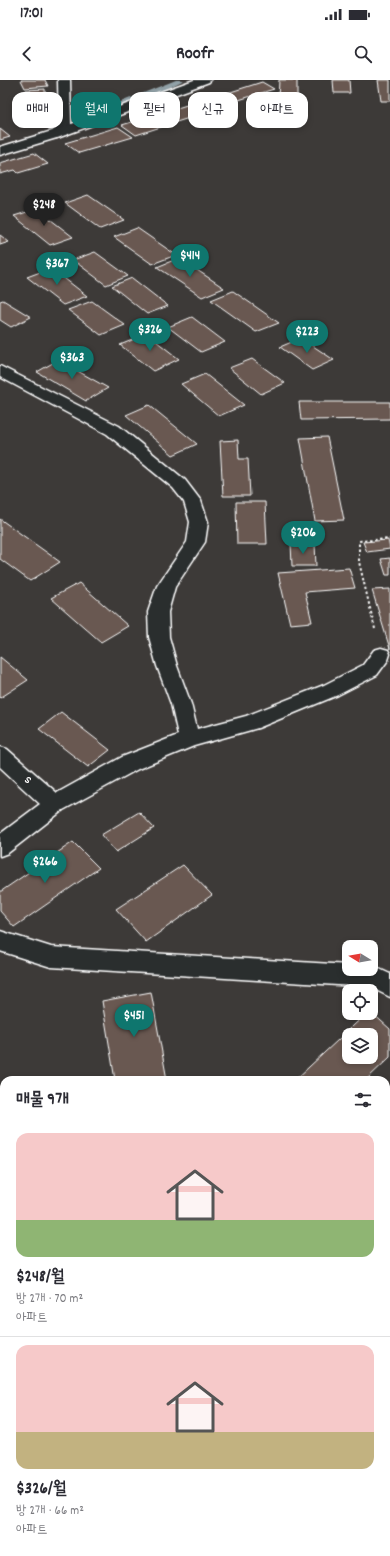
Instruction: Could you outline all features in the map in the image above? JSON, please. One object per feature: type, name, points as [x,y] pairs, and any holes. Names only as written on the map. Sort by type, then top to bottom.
[{"type":"street","points":[[56,134],[65,125],[64,80]]},
{"type":"street","points":[[0,151],[56,134],[205,80]]},
{"type":"street","points":[[0,371],[113,430],[179,484],[192,501],[199,522],[196,542],[166,586],[158,612],[159,638],[167,666],[181,704],[189,739]]},
{"type":"street","points":[[0,847],[55,804],[130,763],[189,739],[251,723],[331,690],[370,670],[381,655]]},
{"type":"street","name":"s","points":[[0,755],[55,804]]},
{"type":"street","points":[[0,941],[52,957],[373,977],[390,986]]},
{"type":"path","points":[[381,655],[359,562],[359,541],[390,539]]},
{"type":"building","points":[[21,80],[45,80],[48,86],[25,88]]},
{"type":"building","points":[[279,80],[297,80],[297,92],[278,92]]},
{"type":"building","points":[[333,80],[349,80],[350,93],[334,93]]},
{"type":"building","points":[[378,80],[390,80],[390,101],[381,101]]},
{"type":"building","points":[[262,82],[274,89],[264,92],[246,92],[246,98],[238,100],[238,92],[231,92]]},
{"type":"building","points":[[45,89],[45,92],[26,92],[26,90]]},
{"type":"building","points":[[188,105],[188,118],[180,121],[180,107]]},
{"type":"building","points":[[129,123],[129,128],[158,128],[136,135],[122,125]]},
{"type":"building","points":[[115,128],[120,128],[133,137],[79,153],[65,143]]},
{"type":"building","points":[[0,129],[10,137],[0,140]]},
{"type":"building","points":[[34,153],[48,164],[18,173],[15,170],[0,174],[0,163]]},
{"type":"building","points":[[88,195],[124,220],[100,229],[65,203]]},
{"type":"building","points":[[37,209],[73,237],[50,245],[14,216]]},
{"type":"building","points":[[137,228],[176,255],[152,264],[114,237]]},
{"type":"building","points":[[0,235],[9,242],[0,245]]},
{"type":"building","points":[[95,252],[128,276],[106,285],[73,260]]},
{"type":"building","points":[[179,258],[224,288],[202,297],[157,267]]},
{"type":"building","points":[[51,268],[87,296],[63,305],[27,277]]},
{"type":"building","points":[[132,278],[168,306],[147,314],[112,286]]},
{"type":"building","points":[[233,291],[279,323],[256,332],[211,300]]},
{"type":"building","points":[[3,300],[31,317],[11,327],[0,320],[0,301]]},
{"type":"building","points":[[92,301],[125,325],[101,335],[68,310]]},
{"type":"building","points":[[192,317],[225,342],[201,352],[168,327]]},
{"type":"building","points":[[147,334],[179,359],[153,371],[120,345]]},
{"type":"building","points":[[301,338],[334,360],[312,370],[280,347]]},
{"type":"building","points":[[252,359],[285,383],[261,394],[229,368]]},
{"type":"building","points":[[58,360],[108,388],[86,401],[37,372]]},
{"type":"building","points":[[205,374],[244,405],[219,416],[181,384]]},
{"type":"building","points":[[299,402],[390,402],[390,419],[301,420]]},
{"type":"building","points":[[149,405],[197,444],[173,455],[126,415]]},
{"type":"building","points":[[327,437],[344,520],[315,521],[300,438]]},
{"type":"building","points":[[238,440],[239,459],[248,459],[250,496],[223,496],[220,441]]},
{"type":"building","points":[[236,502],[265,502],[267,544],[237,544]]},
{"type":"building","points":[[0,519],[60,562],[30,581],[0,559]]},
{"type":"building","points":[[388,540],[390,549],[367,552],[363,542]]},
{"type":"building","points":[[291,543],[315,544],[316,566],[292,566]]},
{"type":"building","points":[[390,558],[390,575],[386,575],[381,559]]},
{"type":"building","points":[[349,568],[355,588],[305,592],[312,622],[290,624],[278,573]]},
{"type":"building","points":[[79,583],[128,626],[101,642],[51,598]]},
{"type":"building","points":[[390,589],[390,649],[372,590]]},
{"type":"building","points":[[0,657],[28,680],[0,698]]},
{"type":"building","points":[[61,712],[110,750],[88,767],[39,729]]},
{"type":"building","points":[[139,812],[154,828],[116,852],[101,835]]},
{"type":"building","points":[[73,842],[99,868],[14,927],[0,911],[0,892]]},
{"type":"building","points":[[183,865],[212,895],[146,942],[116,909]]},
{"type":"building","points":[[151,992],[166,1076],[114,1076],[102,1001]]},
{"type":"building","points":[[378,1018],[390,1029],[390,1057],[370,1076],[299,1076],[342,1036],[342,1064],[378,1064],[378,1028],[351,1028],[359,1020],[378,1020]]},
{"type":"waterway","points":[[121,104],[162,89],[181,80]]}]
